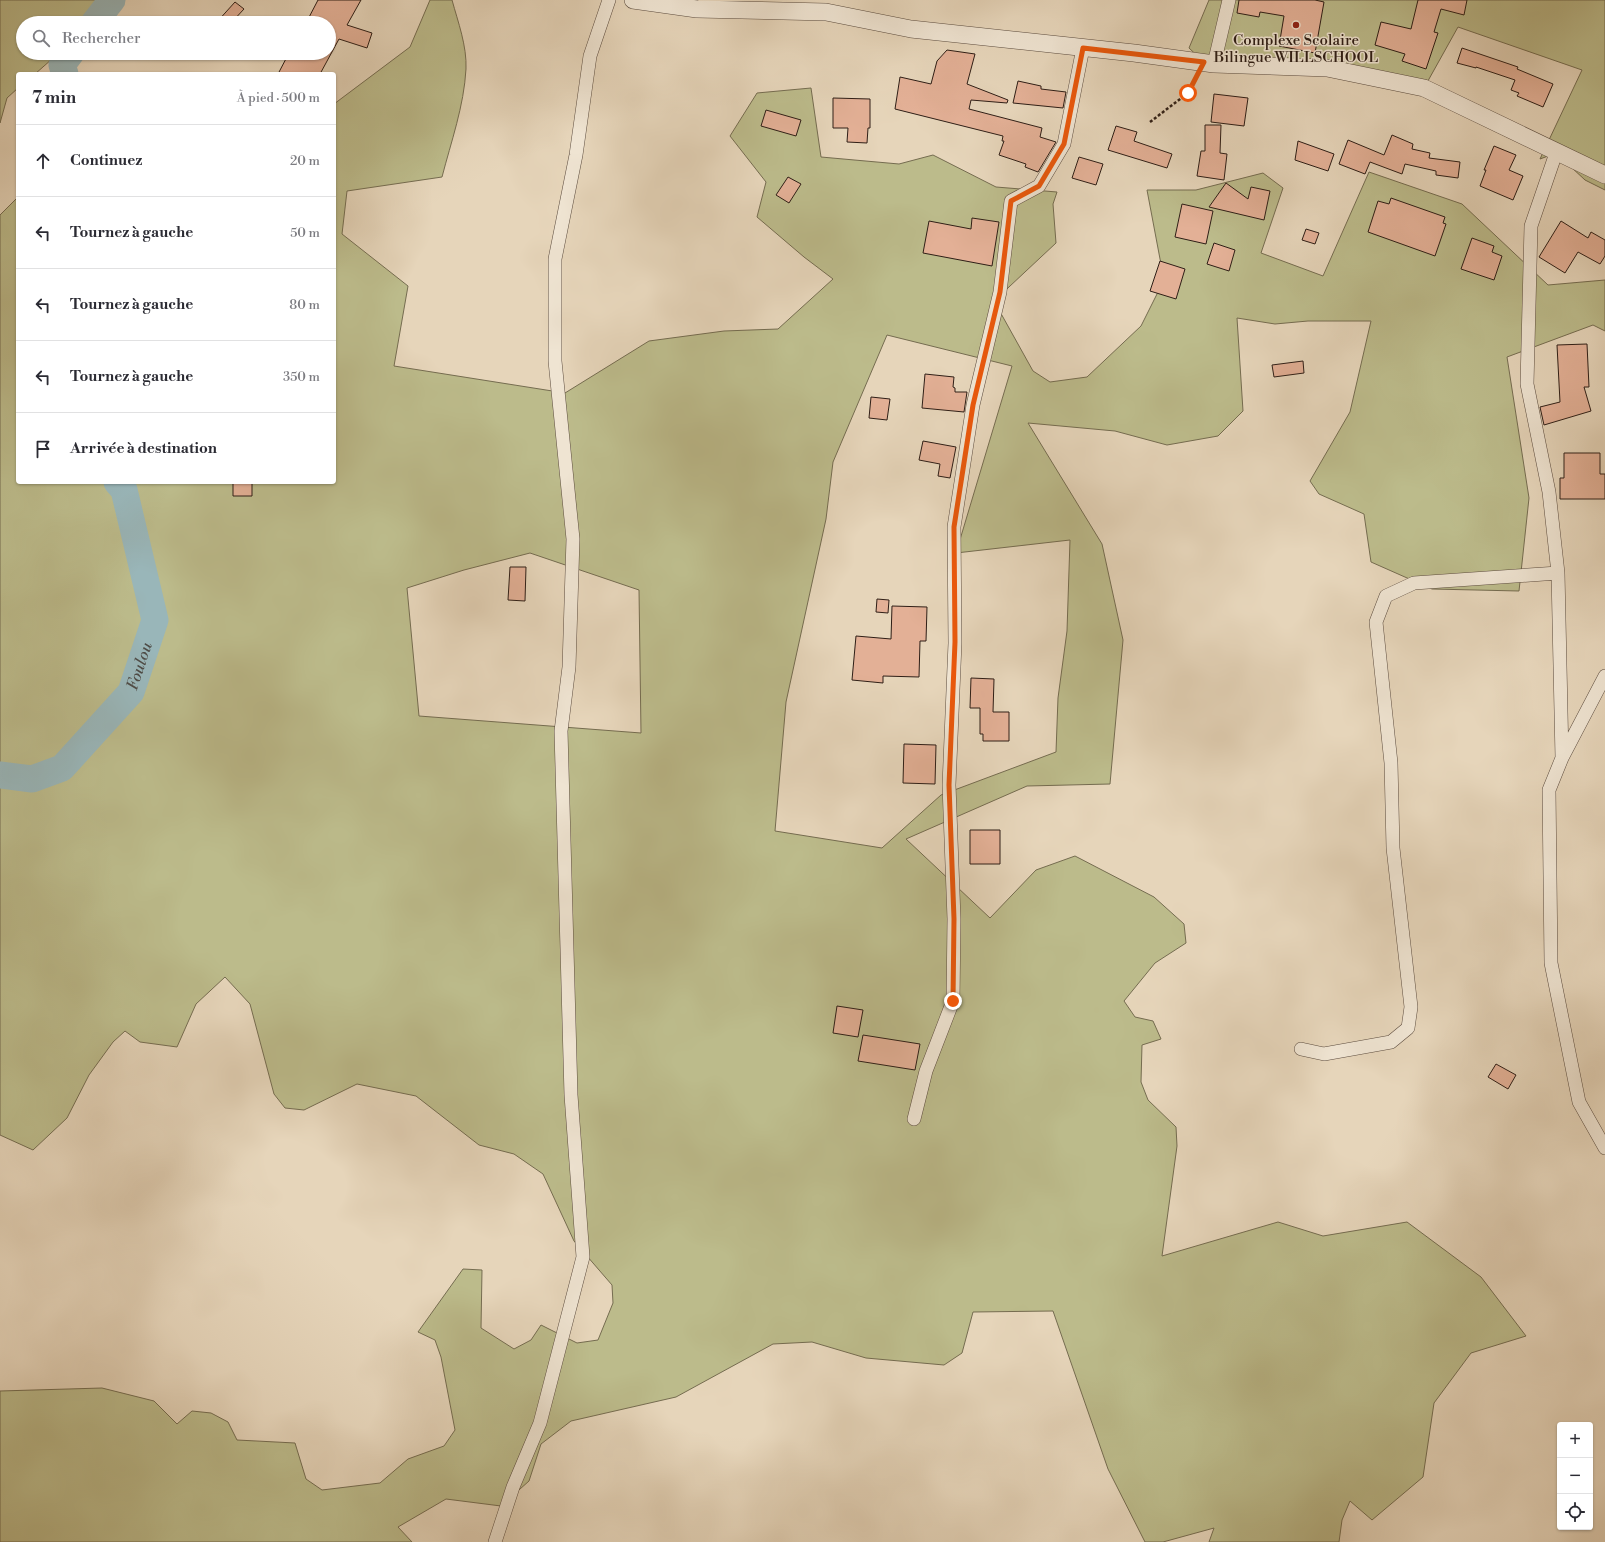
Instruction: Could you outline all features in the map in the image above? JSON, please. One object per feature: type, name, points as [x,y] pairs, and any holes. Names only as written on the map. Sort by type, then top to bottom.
[{"type":"street","points":[[495,1542],[513,1487],[540,1423],[583,1257],[571,1095],[561,731],[569,667],[573,539],[556,362],[555,259],[576,155],[590,56],[609,0]]},
{"type":"street","points":[[633,0],[698,9],[826,12],[911,29],[1209,63],[1328,68],[1424,88],[1556,153],[1605,175]]},
{"type":"street","points":[[1209,63],[1228,0]]},
{"type":"street","points":[[914,1119],[926,1071],[953,1001],[954,919],[949,785],[955,642],[954,527],[972,412],[1000,292],[1011,201],[1039,186],[1064,144],[1083,48]]},
{"type":"street","points":[[1556,153],[1531,226],[1527,384],[1549,492],[1558,573],[1562,758]]},
{"type":"street","points":[[1301,1049],[1324,1054],[1391,1042],[1408,1028],[1411,1007],[1393,848],[1391,763],[1376,622],[1386,596],[1414,583],[1558,573]]},
{"type":"street","points":[[1605,676],[1562,758],[1549,790],[1551,963],[1579,1102],[1605,1148]]},
{"type":"path","points":[[1150,122],[1188,93],[1209,63]]},
{"type":"shaded area","points":[[0,0],[112,0],[99,16],[16,16],[16,60],[51,60],[37,72],[16,72],[16,90],[7,98],[0,123]]},
{"type":"shaded area","points":[[430,0],[452,0],[464,43],[466,69],[463,97],[442,177],[347,191],[342,234],[408,286],[394,366],[565,393],[649,341],[724,331],[778,329],[833,279],[804,257],[757,217],[766,182],[730,136],[757,93],[811,88],[821,157],[899,164],[933,155],[996,187],[1057,192],[1053,204],[1056,243],[994,301],[1033,371],[1050,382],[1087,377],[1141,326],[1164,280],[1147,190],[1196,190],[1263,173],[1283,188],[1261,253],[1323,276],[1369,172],[1462,204],[1548,285],[1605,280],[1605,331],[1593,325],[1507,357],[1529,498],[1519,591],[1432,589],[1371,562],[1364,514],[1319,494],[1310,481],[1350,412],[1371,321],[1308,321],[1275,324],[1237,318],[1243,411],[1218,436],[1167,445],[1115,431],[1028,423],[1102,544],[1123,640],[1110,784],[1027,786],[906,839],[990,918],[1036,870],[1075,856],[1154,897],[1184,924],[1186,943],[1155,963],[1124,1001],[1135,1017],[1153,1021],[1161,1039],[1142,1045],[1141,1082],[1148,1100],[1176,1127],[1177,1146],[1162,1256],[1278,1222],[1323,1236],[1407,1222],[1481,1277],[1526,1336],[1471,1353],[1434,1403],[1423,1477],[1372,1520],[1350,1501],[1342,1520],[1339,1542],[1209,1542],[1214,1528],[1163,1542],[1145,1542],[1108,1469],[1053,1311],[973,1312],[962,1353],[944,1365],[866,1358],[812,1342],[773,1344],[676,1397],[571,1421],[541,1444],[529,1481],[501,1506],[446,1499],[398,1527],[412,1542],[0,1542],[0,1391],[102,1388],[154,1401],[177,1424],[192,1411],[211,1413],[228,1422],[237,1440],[295,1443],[306,1479],[322,1490],[380,1483],[408,1459],[444,1446],[455,1430],[441,1357],[435,1340],[418,1332],[463,1269],[482,1270],[481,1328],[514,1349],[531,1340],[541,1325],[577,1343],[598,1340],[613,1303],[612,1285],[574,1241],[543,1174],[514,1154],[479,1145],[416,1096],[357,1084],[304,1110],[285,1108],[274,1094],[250,1004],[225,977],[196,1004],[177,1047],[140,1042],[125,1031],[113,1042],[89,1075],[67,1118],[33,1150],[0,1135],[0,215],[16,199],[16,484],[336,484],[336,102],[410,47]],"holes":[[[887,335],[1012,366],[956,553],[1070,540],[1067,631],[1058,698],[1056,752],[941,795],[882,848],[775,831],[786,702],[826,519],[833,462]],[[530,553],[639,590],[641,733],[419,716],[407,588],[464,570]]]},
{"type":"shaded area","points":[[1209,0],[1605,0],[1605,190],[1585,180],[1556,153],[1540,159],[1582,70],[1458,27],[1424,88],[1327,68],[1204,62],[1189,48]]},
{"type":"shaded area","points":[[54,60],[66,60],[62,65]]},
{"type":"building","points":[[318,0],[361,0],[347,25],[372,33],[367,48],[339,39],[336,45],[336,16],[310,16]]},
{"type":"building","points":[[1239,0],[1315,0],[1324,2],[1315,53],[1279,46],[1284,16],[1260,12],[1259,17],[1237,13]]},
{"type":"building","points":[[1418,0],[1467,0],[1464,15],[1441,9],[1434,32],[1438,33],[1426,69],[1402,61],[1405,54],[1375,45],[1381,22],[1411,29]]},
{"type":"building","points":[[235,2],[244,9],[238,16],[222,16]]},
{"type":"building","points":[[1462,48],[1518,67],[1517,69],[1553,84],[1543,107],[1517,96],[1519,93],[1511,90],[1515,80],[1476,67],[1457,63]]},
{"type":"building","points":[[947,50],[975,54],[967,84],[1008,100],[1007,103],[971,100],[969,109],[1042,128],[1040,137],[1056,142],[1038,172],[1025,167],[1026,164],[999,155],[1004,141],[1002,141],[1003,136],[895,109],[900,77],[931,84],[937,61]]},
{"type":"building","points":[[285,60],[328,60],[321,72],[279,72]]},
{"type":"building","points":[[1018,81],[1041,86],[1041,89],[1066,92],[1063,108],[1013,103]]},
{"type":"building","points":[[1214,94],[1248,98],[1244,126],[1211,122]]},
{"type":"building","points":[[833,98],[870,99],[870,128],[868,128],[867,143],[847,142],[848,128],[833,128]]},
{"type":"building","points":[[766,110],[801,120],[796,136],[761,126]]},
{"type":"building","points":[[1205,125],[1221,125],[1220,153],[1227,154],[1224,180],[1197,176],[1201,151],[1205,151]]},
{"type":"building","points":[[1116,126],[1137,132],[1134,141],[1172,154],[1167,168],[1108,150]]},
{"type":"building","points":[[1392,135],[1413,144],[1412,149],[1430,153],[1429,158],[1460,162],[1458,178],[1436,175],[1436,171],[1405,164],[1402,174],[1370,162],[1365,174],[1339,164],[1348,140],[1384,155]]},
{"type":"building","points":[[1298,141],[1334,154],[1328,171],[1295,160]]},
{"type":"building","points":[[1494,146],[1516,155],[1509,170],[1523,176],[1513,200],[1480,186],[1486,170],[1484,170]]},
{"type":"building","points":[[1079,157],[1103,164],[1096,185],[1072,178]]},
{"type":"building","points":[[788,177],[801,184],[789,203],[776,195]]},
{"type":"building","points":[[1226,183],[1248,199],[1251,187],[1270,191],[1264,220],[1209,207]]},
{"type":"building","points":[[1391,198],[1445,217],[1443,223],[1446,224],[1435,256],[1368,232],[1378,201],[1389,204]]},
{"type":"building","points":[[1182,204],[1213,211],[1206,244],[1175,237]]},
{"type":"building","points":[[972,218],[999,222],[992,266],[923,253],[929,221],[971,229]]},
{"type":"building","points":[[1561,221],[1588,238],[1591,232],[1605,240],[1605,256],[1600,264],[1578,252],[1565,273],[1539,257]]},
{"type":"building","points":[[1306,229],[1319,233],[1315,244],[1302,240]]},
{"type":"building","points":[[1472,238],[1494,246],[1492,252],[1502,256],[1494,280],[1461,269]]},
{"type":"building","points":[[1214,243],[1235,250],[1229,271],[1207,264]]},
{"type":"building","points":[[1160,261],[1185,269],[1176,299],[1150,291]]},
{"type":"building","points":[[1587,344],[1589,387],[1584,387],[1591,411],[1544,425],[1540,407],[1560,402],[1557,345]]},
{"type":"building","points":[[1303,361],[1304,373],[1274,377],[1272,365]]},
{"type":"building","points":[[925,374],[954,377],[953,387],[955,388],[955,392],[967,392],[964,412],[922,408]]},
{"type":"building","points":[[871,397],[890,399],[887,420],[869,418]]},
{"type":"building","points":[[923,441],[956,447],[950,478],[938,476],[940,464],[919,460]]},
{"type":"building","points":[[1564,453],[1600,453],[1600,474],[1605,474],[1605,499],[1560,499],[1560,478],[1564,478]]},
{"type":"building","points":[[233,484],[252,484],[252,496],[233,496]]},
{"type":"building","points":[[510,567],[526,567],[525,601],[508,600]]},
{"type":"building","points":[[877,599],[889,600],[888,613],[876,612]]},
{"type":"building","points":[[892,606],[927,607],[926,641],[920,641],[919,677],[883,676],[883,683],[852,680],[856,636],[891,639]]},
{"type":"building","points":[[971,678],[994,679],[993,712],[1009,712],[1009,741],[983,741],[983,734],[980,734],[980,708],[970,708]]},
{"type":"building","points":[[904,744],[936,745],[935,784],[903,783]]},
{"type":"building","points":[[970,830],[1000,830],[1000,864],[970,864]]},
{"type":"building","points":[[837,1006],[863,1010],[858,1037],[833,1033]]},
{"type":"building","points":[[863,1035],[920,1044],[915,1070],[858,1061]]},
{"type":"building","points":[[1496,1064],[1516,1075],[1508,1089],[1488,1077]]},
{"type":"waterway","name":"Foulou","points":[[99,16],[112,0]]},
{"type":"waterway","name":"Foulou","points":[[64,72],[62,65],[66,60]]},
{"type":"waterway","name":"Foulou","points":[[0,775],[32,779],[62,768],[131,692],[155,620],[124,490],[119,484]]},
{"type":"place","name":"Complexe Scolaire Bilingue WILLSCHOOL","points":[[1296,25]]},
{"type":"route","points":[[953,1001],[954,919],[949,785],[955,642],[954,527],[973,405],[1000,292],[1011,201],[1039,186],[1064,144],[1083,48],[1204,62],[1188,93]]}]
